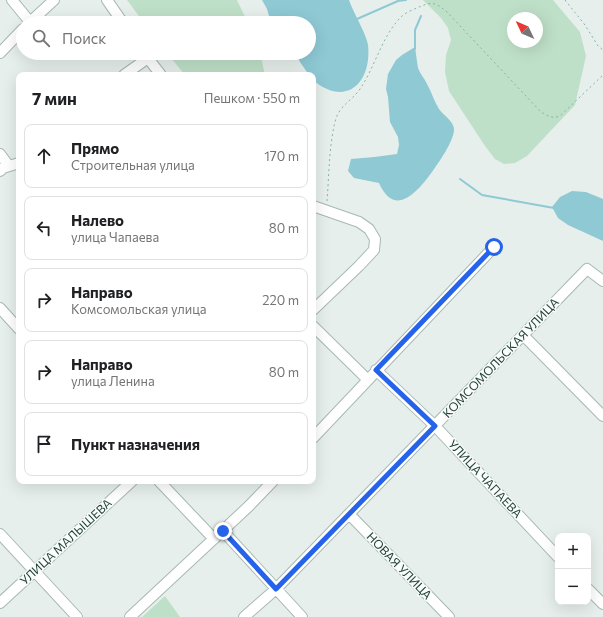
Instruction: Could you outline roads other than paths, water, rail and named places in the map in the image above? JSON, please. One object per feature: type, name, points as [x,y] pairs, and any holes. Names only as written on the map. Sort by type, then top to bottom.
[{"type":"street","points":[[12,0],[22,16]]},
{"type":"street","points":[[37,16],[54,0]]},
{"type":"street","points":[[107,0],[118,16]]},
{"type":"street","points":[[0,53],[16,36]]},
{"type":"street","points":[[127,72],[141,60]]},
{"type":"street","points":[[149,60],[159,72]]},
{"type":"street","points":[[0,154],[4,168],[16,164]]},
{"type":"street","points":[[316,207],[359,222],[369,229],[375,239],[374,250],[316,307]]},
{"type":"street","points":[[316,435],[494,247]]},
{"type":"street","name":"КОМСОМОЛЬСКАЯ УЛИЦА","points":[[244,617],[276,589],[587,269],[603,281]]},
{"type":"street","points":[[0,308],[16,326]]},
{"type":"street","points":[[316,329],[367,380]]},
{"type":"street","points":[[523,335],[603,416]]},
{"type":"street","name":"УЛИЦА ЧАПАЕВА","points":[[376,370],[435,426],[555,554]]},
{"type":"street","name":"УЛИЦА МАЛЫШЕВА","points":[[0,603],[129,484]]},
{"type":"street","points":[[162,484],[214,539]]},
{"type":"street","points":[[130,617],[250,506],[270,484]]},
{"type":"street","name":"НОВАЯ УЛИЦА","points":[[348,514],[449,617]]},
{"type":"street","points":[[223,531],[302,617]]},
{"type":"street","points":[[0,534],[77,617]]},
{"type":"street","points":[[591,591],[603,604]]},
{"type":"water","points":[[262,0],[349,0],[368,45],[366,70],[361,80],[354,87],[346,91],[336,92],[325,88],[316,82],[316,72],[307,72],[299,60],[316,60],[316,16],[269,16]]},
{"type":"water","points":[[415,47],[418,68],[439,109],[453,125],[454,131],[445,153],[420,187],[406,198],[399,200],[392,199],[385,194],[379,183],[354,178],[348,171],[351,159],[397,154],[399,145],[398,137],[390,122],[386,89],[388,74],[396,60]]},
{"type":"water","points":[[572,191],[586,192],[603,199],[603,241],[568,225],[558,218],[552,207],[560,197]]},
{"type":"waterway","points":[[357,19],[398,1],[406,0]]},
{"type":"waterway","points":[[415,49],[415,30],[421,16]]},
{"type":"waterway","points":[[460,179],[482,195],[554,208]]}]
